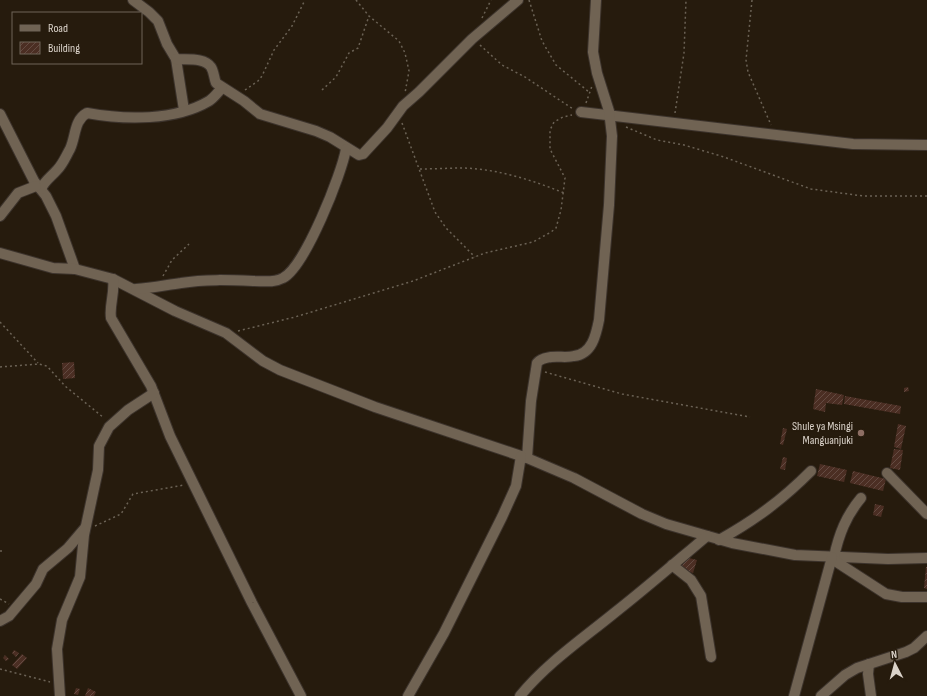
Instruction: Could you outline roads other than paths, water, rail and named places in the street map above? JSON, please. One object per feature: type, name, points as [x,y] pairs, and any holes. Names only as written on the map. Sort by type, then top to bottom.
[{"type":"street","points":[[133,0],[158,21],[167,44],[176,60],[184,110]]},
{"type":"street","points":[[176,60],[201,61],[206,63],[212,70],[216,83],[222,88],[238,96],[260,114],[316,131],[359,156],[363,154],[387,128],[401,108],[419,92],[474,36],[518,0]]},
{"type":"street","points":[[408,696],[444,632],[516,486],[524,457],[537,363],[543,358],[574,357],[582,354],[589,348],[596,336],[599,320],[611,172],[612,115],[597,73],[593,44],[596,0]]},
{"type":"street","points":[[0,216],[18,193],[39,187],[65,159],[72,143],[79,119],[87,113],[104,117],[138,118],[184,110],[210,100],[222,88]]},
{"type":"street","points":[[580,112],[674,122],[777,136],[867,145],[927,145]]},
{"type":"street","points":[[0,114],[56,216],[75,269]]},
{"type":"street","points":[[136,289],[155,288],[208,280],[269,282],[284,278],[294,266],[314,233],[331,193],[346,149]]},
{"type":"street","points":[[0,253],[53,268],[75,269],[113,279],[136,289],[175,311],[226,333],[263,361],[280,370],[375,407],[524,457],[574,478],[642,514],[706,536],[795,555],[832,558],[927,558]]},
{"type":"street","points":[[113,279],[114,293],[110,310],[111,318],[154,393],[170,436],[194,482],[252,603],[301,696]]},
{"type":"street","points":[[60,696],[57,649],[62,620],[80,578],[86,529],[98,470],[99,446],[109,427],[128,410],[154,393]]},
{"type":"street","points":[[719,540],[776,504],[811,471]]},
{"type":"street","points":[[887,473],[927,514]]},
{"type":"street","points":[[794,696],[838,537],[847,517],[860,498]]},
{"type":"street","points":[[0,621],[9,616],[36,584],[43,569],[68,548],[86,529]]},
{"type":"street","points":[[520,696],[532,680],[556,659],[706,536]]},
{"type":"street","points":[[832,558],[886,594],[902,597],[927,597]]},
{"type":"street","points":[[672,565],[691,580],[701,596],[711,657]]},
{"type":"street","points":[[821,696],[844,675],[869,664],[886,660],[906,652],[914,648],[927,636]]},
{"type":"street","points":[[869,664],[868,674],[871,696]]},
{"type":"place","name":"Shule ya Msingi Manguanjuki","points":[[861,433]]}]
